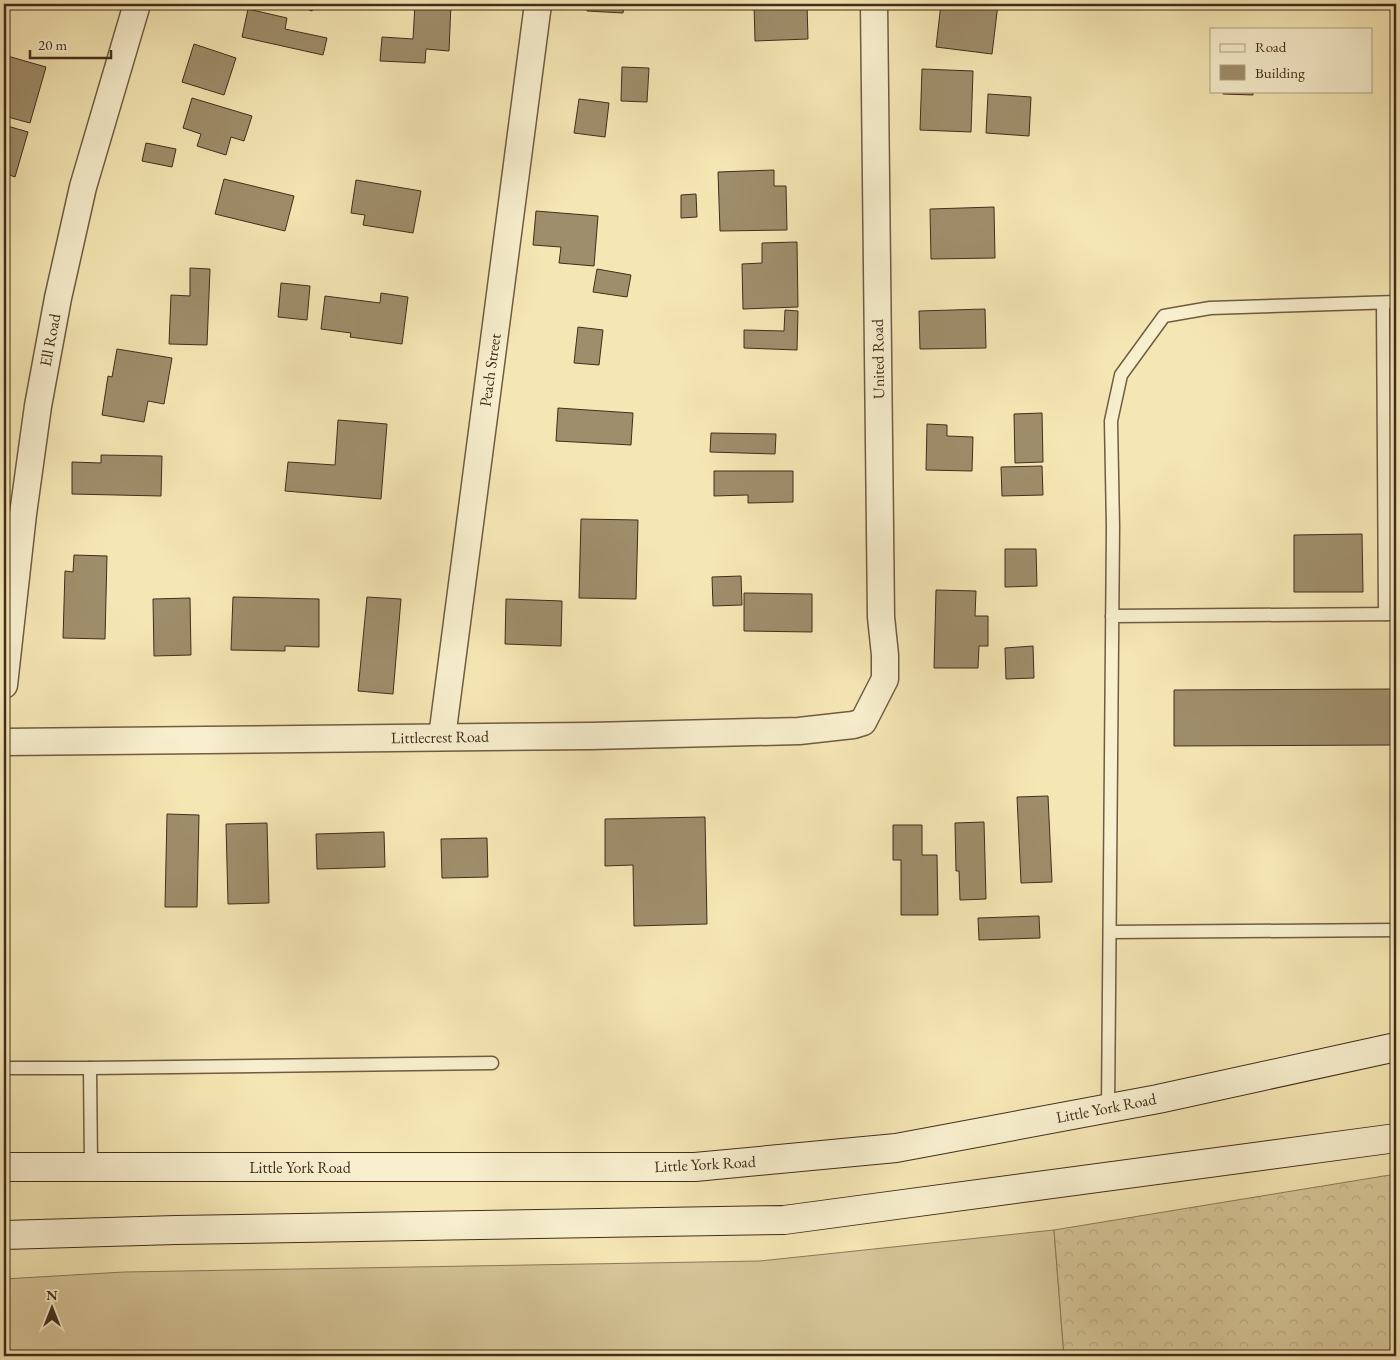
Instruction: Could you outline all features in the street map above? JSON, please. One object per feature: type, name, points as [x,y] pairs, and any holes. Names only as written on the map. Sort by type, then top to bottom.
[{"type":"main road","name":"Little York Road","points":[[4,1167],[695,1167],[896,1148],[1108,1108],[1396,1047]]},
{"type":"main road","points":[[4,1235],[176,1230],[784,1220],[1396,1138]]},
{"type":"street","name":"Ell Road","points":[[4,685],[32,446],[58,298],[83,187],[138,4]]},
{"type":"street","name":"Peach Street","points":[[442,737],[538,4]]},
{"type":"street","name":"United Road","points":[[869,710],[885,679],[885,655],[881,617],[874,4]]},
{"type":"street","name":"Littlecrest Road","points":[[4,742],[591,736],[799,731],[853,725],[863,722],[869,710]]},
{"type":"lane","points":[[1108,1108],[1112,616],[1111,422],[1121,375],[1164,316],[1210,308],[1396,302]]},
{"type":"lane","points":[[1112,616],[1391,614],[1383,303]]},
{"type":"lane","points":[[1110,932],[1396,930]]},
{"type":"lane","points":[[4,1068],[492,1063]]},
{"type":"lane","points":[[90,1068],[91,1167]]},
{"type":"green space","points":[[1396,1174],[1396,1356],[1064,1356],[1054,1230]]},
{"type":"green space","points":[[1054,1230],[1064,1356],[4,1356],[4,1279],[124,1272],[760,1261]]},
{"type":"building","points":[[292,4],[315,4],[312,11]]},
{"type":"building","points":[[415,4],[451,4],[449,51],[426,49],[425,63],[380,61],[382,37],[413,39]]},
{"type":"building","points":[[587,4],[624,4],[623,13],[587,11]]},
{"type":"building","points":[[754,4],[807,4],[808,39],[755,41]]},
{"type":"building","points":[[941,4],[998,4],[992,54],[936,47]]},
{"type":"building","points":[[248,9],[287,18],[285,29],[327,38],[323,55],[242,37]]},
{"type":"building","points":[[194,44],[236,58],[224,95],[182,82]]},
{"type":"building","points":[[4,55],[46,67],[30,123],[4,116],[4,95],[7,84],[4,84]]},
{"type":"building","points":[[622,67],[649,68],[647,102],[621,101]]},
{"type":"building","points":[[922,69],[973,71],[971,132],[920,130]]},
{"type":"building","points":[[1223,92],[1253,92],[1253,95],[1223,94]]},
{"type":"building","points":[[988,94],[1031,97],[1029,136],[986,133]]},
{"type":"building","points":[[192,98],[252,116],[244,141],[231,137],[226,155],[197,146],[201,134],[183,128]]},
{"type":"building","points":[[579,99],[609,103],[605,137],[574,133]]},
{"type":"building","points":[[4,125],[28,132],[15,177],[4,173]]},
{"type":"building","points":[[146,143],[176,149],[172,167],[142,161]]},
{"type":"building","points":[[774,170],[774,186],[786,186],[787,230],[720,231],[718,172]]},
{"type":"building","points":[[224,179],[294,196],[285,231],[215,214]]},
{"type":"building","points":[[356,180],[421,191],[413,233],[363,225],[365,215],[351,213]]},
{"type":"building","points":[[696,194],[697,217],[681,218],[681,195]]},
{"type":"building","points":[[994,207],[995,258],[931,259],[930,209]]},
{"type":"building","points":[[536,211],[598,216],[594,266],[559,263],[561,247],[533,245]]},
{"type":"building","points":[[797,242],[798,307],[743,309],[742,264],[762,263],[762,243]]},
{"type":"building","points":[[190,268],[210,269],[207,345],[169,344],[171,295],[190,296]]},
{"type":"building","points":[[597,269],[631,275],[627,297],[593,292]]},
{"type":"building","points":[[281,283],[310,286],[307,320],[278,317]]},
{"type":"building","points":[[381,293],[408,297],[402,344],[350,337],[351,333],[321,329],[325,296],[380,303]]},
{"type":"building","points":[[985,309],[986,348],[920,349],[919,311]]},
{"type":"building","points":[[785,310],[798,311],[797,350],[744,348],[744,330],[784,331]]},
{"type":"building","points":[[578,327],[603,330],[599,365],[574,363]]},
{"type":"building","points":[[117,349],[172,358],[164,404],[148,401],[144,422],[102,415],[108,376],[112,377]]},
{"type":"building","points":[[558,408],[633,413],[631,445],[556,441]]},
{"type":"building","points":[[1042,413],[1043,462],[1015,463],[1014,414]]},
{"type":"building","points":[[338,420],[387,424],[381,499],[285,491],[288,462],[335,465]]},
{"type":"building","points":[[927,424],[947,425],[947,436],[973,437],[972,471],[926,470]]},
{"type":"building","points":[[711,433],[776,434],[775,454],[710,452]]},
{"type":"building","points":[[101,455],[162,456],[161,496],[72,494],[72,462],[101,463]]},
{"type":"building","points":[[1042,466],[1043,495],[1002,496],[1001,467]]},
{"type":"building","points":[[714,471],[793,471],[793,502],[748,503],[748,495],[714,496]]},
{"type":"building","points":[[581,519],[638,520],[636,599],[579,598]]},
{"type":"building","points":[[1362,534],[1363,592],[1294,592],[1294,535]]},
{"type":"building","points":[[1005,549],[1036,549],[1037,586],[1005,587]]},
{"type":"building","points":[[74,555],[107,556],[105,639],[63,638],[65,571],[73,572]]},
{"type":"building","points":[[741,576],[742,605],[713,606],[712,577]]},
{"type":"building","points":[[936,590],[976,591],[975,616],[988,616],[988,646],[979,646],[978,668],[934,668]]},
{"type":"building","points":[[744,593],[812,594],[812,632],[744,631]]},
{"type":"building","points":[[233,597],[319,599],[319,647],[285,646],[285,651],[231,650]]},
{"type":"building","points":[[367,597],[401,599],[393,694],[358,691]]},
{"type":"building","points":[[190,598],[191,655],[154,656],[153,599]]},
{"type":"building","points":[[506,599],[562,601],[561,646],[505,644]]},
{"type":"building","points":[[1033,646],[1034,678],[1006,679],[1005,648]]},
{"type":"building","points":[[1396,689],[1396,745],[1174,746],[1174,690]]},
{"type":"building","points":[[1048,796],[1052,882],[1021,883],[1017,797]]},
{"type":"building","points":[[167,814],[199,815],[197,907],[165,907]]},
{"type":"building","points":[[705,817],[707,924],[634,926],[633,865],[605,866],[605,819]]},
{"type":"building","points":[[984,822],[986,899],[960,900],[959,871],[956,871],[955,823]]},
{"type":"building","points":[[267,823],[269,903],[228,904],[226,824]]},
{"type":"building","points":[[893,825],[922,825],[922,855],[937,855],[938,915],[901,915],[901,860],[893,860]]},
{"type":"building","points":[[384,832],[385,867],[317,869],[316,834]]},
{"type":"building","points":[[487,838],[488,877],[442,878],[441,839]]},
{"type":"building","points":[[1039,916],[1040,938],[979,940],[978,918]]}]
